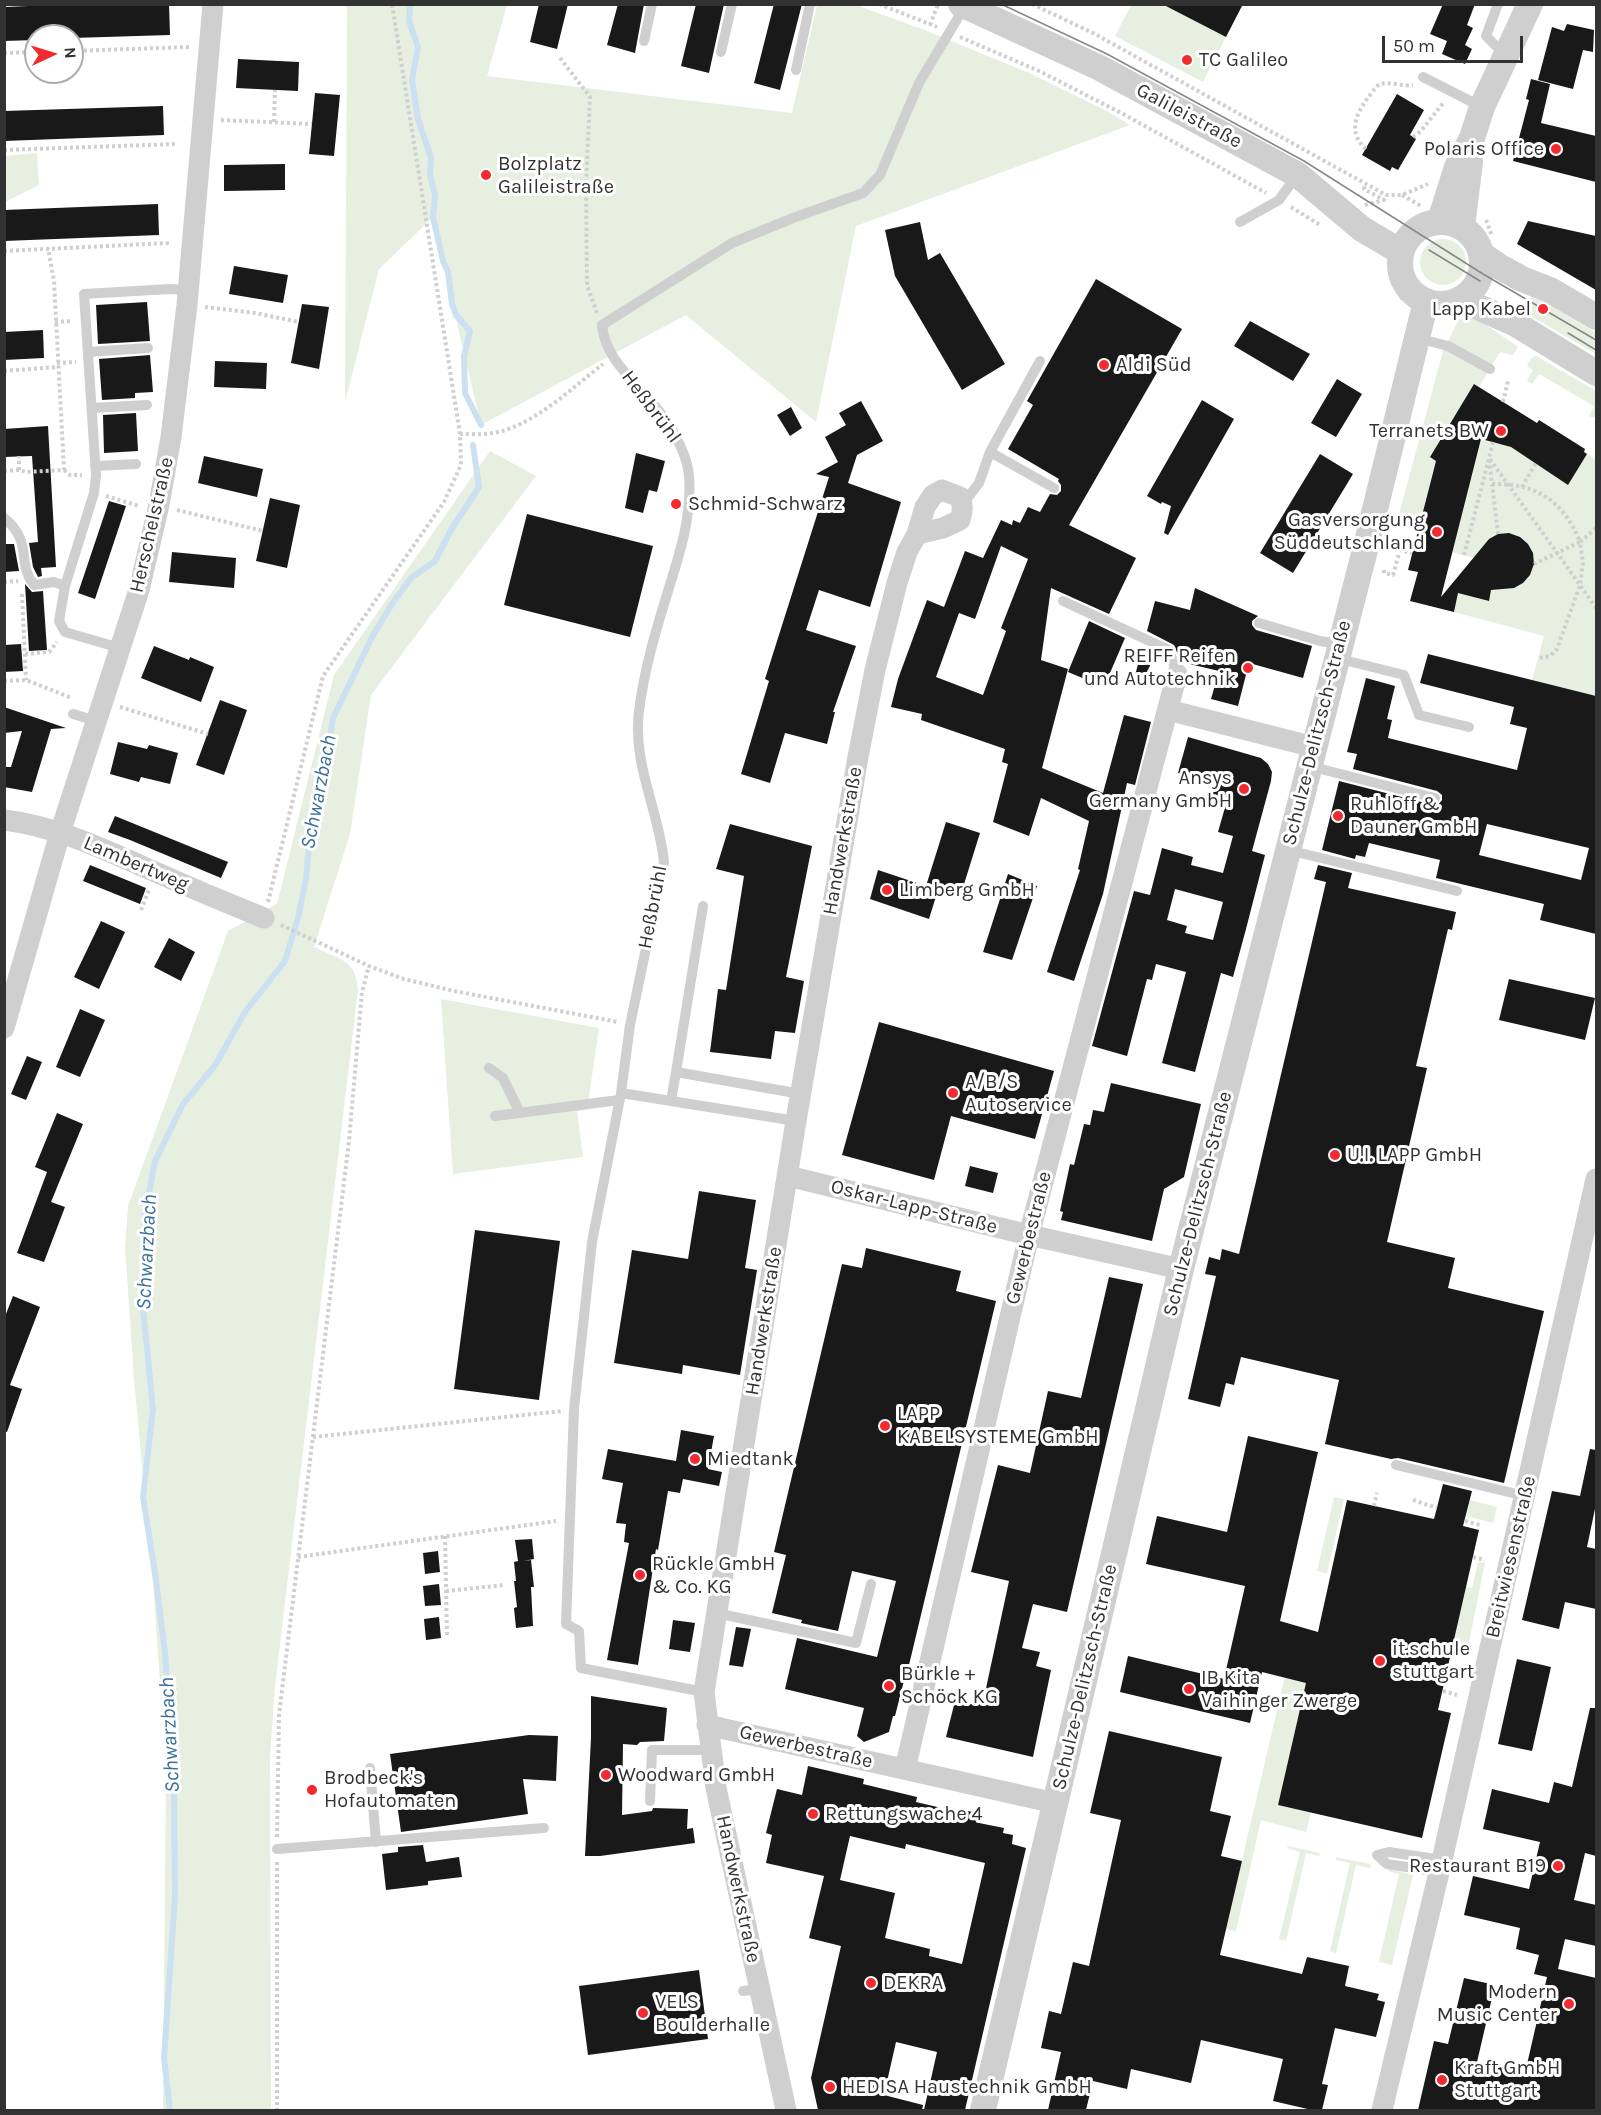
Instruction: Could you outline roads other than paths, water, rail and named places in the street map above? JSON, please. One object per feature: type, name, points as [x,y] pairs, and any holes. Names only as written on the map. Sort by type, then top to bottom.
[{"type":"street","name":"Herschelstraße","points":[[4,1028],[60,832],[139,590],[158,508],[171,437],[187,298],[213,4]]},
{"type":"street","points":[[1451,224],[1457,167],[1472,138],[1482,107],[1530,4]]},
{"type":"street","name":"Galileistraße","points":[[963,5],[1100,68],[1298,175],[1394,259]]},
{"type":"street","points":[[1451,224],[1466,197],[1472,138]]},
{"type":"street","points":[[1487,246],[1481,272],[1471,291],[1449,303],[1415,305],[1414,293],[1404,281],[1400,267],[1394,259],[1415,230],[1428,223],[1451,224],[1487,246],[1500,267],[1550,290],[1596,317]]},
{"type":"street","points":[[1460,299],[1514,323],[1596,373]]},
{"type":"street","name":"Schulze-Delitzsch-Straße","points":[[983,2110],[1180,1269],[1417,338],[1415,305]]},
{"type":"street","name":"Handwerkstraße","points":[[786,2110],[763,2022],[751,1990],[716,1788],[704,1692],[796,1121],[874,670],[897,583],[907,552],[917,534],[925,507],[933,495],[942,490],[960,497],[963,504]]},
{"type":"street","points":[[917,534],[944,528],[960,520],[963,504]]},
{"type":"street","name":"Gewerbestraße","points":[[905,1769],[1029,1235],[1177,674]]},
{"type":"street","points":[[1168,710],[1311,757]]},
{"type":"street","name":"Lambertweg","points":[[4,820],[27,823],[88,842],[274,922]]},
{"type":"street","name":"Oskar-Lapp-Straße","points":[[788,1176],[1180,1269]]},
{"type":"street","name":"Breitwiesenstraße","points":[[1382,2110],[1440,1866],[1596,1179]]},
{"type":"street","name":"Gewerbestraße","points":[[707,1725],[1055,1803]]},
{"type":"lane","points":[[644,40],[652,4]]},
{"type":"lane","points":[[721,52],[732,4]]},
{"type":"lane","points":[[796,70],[810,4]]},
{"type":"lane","points":[[1498,4],[1486,36],[1506,56]]},
{"type":"lane","name":"Heßbrühl","points":[[704,1692],[581,1668],[579,1631],[566,1624],[574,1409],[592,1242],[620,1096],[630,1025],[664,862],[662,844],[639,755],[638,713],[647,662],[681,549],[690,507],[689,473],[682,447],[653,403],[612,356],[603,338],[602,325],[732,243],[863,193],[880,175],[919,83],[950,33],[963,5]]},
{"type":"lane","points":[[1423,77],[1482,107]]},
{"type":"lane","points":[[1240,222],[1279,200],[1298,175]]},
{"type":"lane","points":[[120,648],[65,632],[59,621],[65,586],[94,493],[96,470],[84,294],[170,289],[187,298]]},
{"type":"lane","points":[[1417,338],[1448,346],[1490,369]]},
{"type":"lane","points":[[88,352],[148,348]]},
{"type":"lane","points":[[963,504],[979,483],[990,452],[1040,361]]},
{"type":"lane","points":[[92,408],[147,405]]},
{"type":"lane","points":[[990,452],[1053,488]]},
{"type":"lane","points":[[96,470],[136,464]]},
{"type":"lane","points":[[4,518],[18,531],[24,548],[26,575],[34,585],[54,582],[65,586]]},
{"type":"lane","points":[[1063,601],[1169,650],[1177,674]]},
{"type":"lane","points":[[1259,622],[1320,640],[1338,651],[1404,675],[1419,715],[1469,727]]},
{"type":"lane","points":[[73,714],[99,712]]},
{"type":"lane","points":[[1311,757],[1435,798]]},
{"type":"lane","points":[[1287,850],[1457,891]]},
{"type":"lane","points":[[671,1101],[703,906]]},
{"type":"lane","points":[[489,1068],[503,1078],[520,1113]]},
{"type":"lane","points":[[676,1072],[801,1094]]},
{"type":"lane","points":[[495,1116],[620,1096],[671,1101],[796,1121]]},
{"type":"lane","points":[[1396,1466],[1525,1496]]},
{"type":"lane","points":[[716,1613],[856,1643],[871,1584]]},
{"type":"lane","points":[[650,1801],[652,1750],[711,1750]]},
{"type":"lane","points":[[370,1768],[376,1842]]},
{"type":"lane","points":[[277,1849],[544,1828]]},
{"type":"waterway","name":"Schwarzbach","points":[[410,4],[409,21],[418,47],[412,80],[418,119],[431,158],[430,175],[435,195],[433,217],[443,261],[448,272],[452,304],[456,315],[470,331],[464,356],[465,393],[481,425]]},
{"type":"waterway","name":"Schwarzbach","points":[[170,2110],[164,2058],[175,1896],[174,1785],[165,1653],[143,1497],[153,1409],[142,1298],[145,1214],[155,1161],[183,1104],[216,1064],[245,1012],[285,961],[298,918],[306,879],[310,833],[320,801],[333,718],[373,635],[394,601],[411,578],[435,561],[451,530],[479,487],[473,445]]},
{"type":"tram line","points":[[1001,4],[1107,54],[1304,161],[1483,274],[1596,340]]},
{"type":"tram line","points":[[1429,250],[1480,281]]},
{"type":"tram line","points":[[1568,333],[1596,350]]},
{"type":"place","name":"TC Galileo","points":[[1187,60]]},
{"type":"place","name":"Polaris Office","points":[[1556,149]]},
{"type":"place","name":"Bolzplatz Galileistraße","points":[[486,175]]},
{"type":"place","name":"Lapp Kabel","points":[[1543,309]]},
{"type":"place","name":"Aldi Süd","points":[[1104,365]]},
{"type":"place","name":"Terranets BW","points":[[1501,431]]},
{"type":"place","name":"Schmid-Schwarz","points":[[676,504]]},
{"type":"place","name":"Gasversorgung Süddeutschland","points":[[1437,532]]},
{"type":"place","name":"REIFF Reifen und Autotechnik","points":[[1248,668]]},
{"type":"place","name":"Ansys Germany GmbH","points":[[1244,789]]},
{"type":"place","name":"Ruhloff & Dauner GmbH","points":[[1338,816]]},
{"type":"place","name":"Limberg GmbH","points":[[887,890]]},
{"type":"place","name":"A/B/S Autoservice","points":[[953,1093]]},
{"type":"place","name":"U.I. LAPP GmbH","points":[[1335,1155]]},
{"type":"place","name":"LAPP KABELSYSTEME GmbH","points":[[885,1426]]},
{"type":"place","name":"Miedtank","points":[[695,1459]]},
{"type":"place","name":"Rückle GmbH & Co. KG","points":[[640,1575]]},
{"type":"place","name":"it.schule stuttgart","points":[[1380,1661]]},
{"type":"place","name":"Bürkle + Schöck KG","points":[[889,1686]]},
{"type":"place","name":"IB Kita Vaihinger Zwerge","points":[[1189,1689]]},
{"type":"place","name":"Woodward GmbH","points":[[606,1775]]},
{"type":"place","name":"Brodbeck's Hofautomaten","points":[[312,1790]]},
{"type":"place","name":"Rettungswache 4","points":[[813,1814]]},
{"type":"place","name":"Restaurant B19","points":[[1558,1866]]},
{"type":"place","name":"DEKRA","points":[[871,1983]]},
{"type":"place","name":"Modern Music Center","points":[[1569,2004]]},
{"type":"place","name":"VELS Boulderhalle","points":[[643,2013]]},
{"type":"place","name":"Kraft GmbH Stuttgart","points":[[1442,2080]]},
{"type":"place","name":"HEDISA Haustechnik GmbH","points":[[830,2087]]}]
